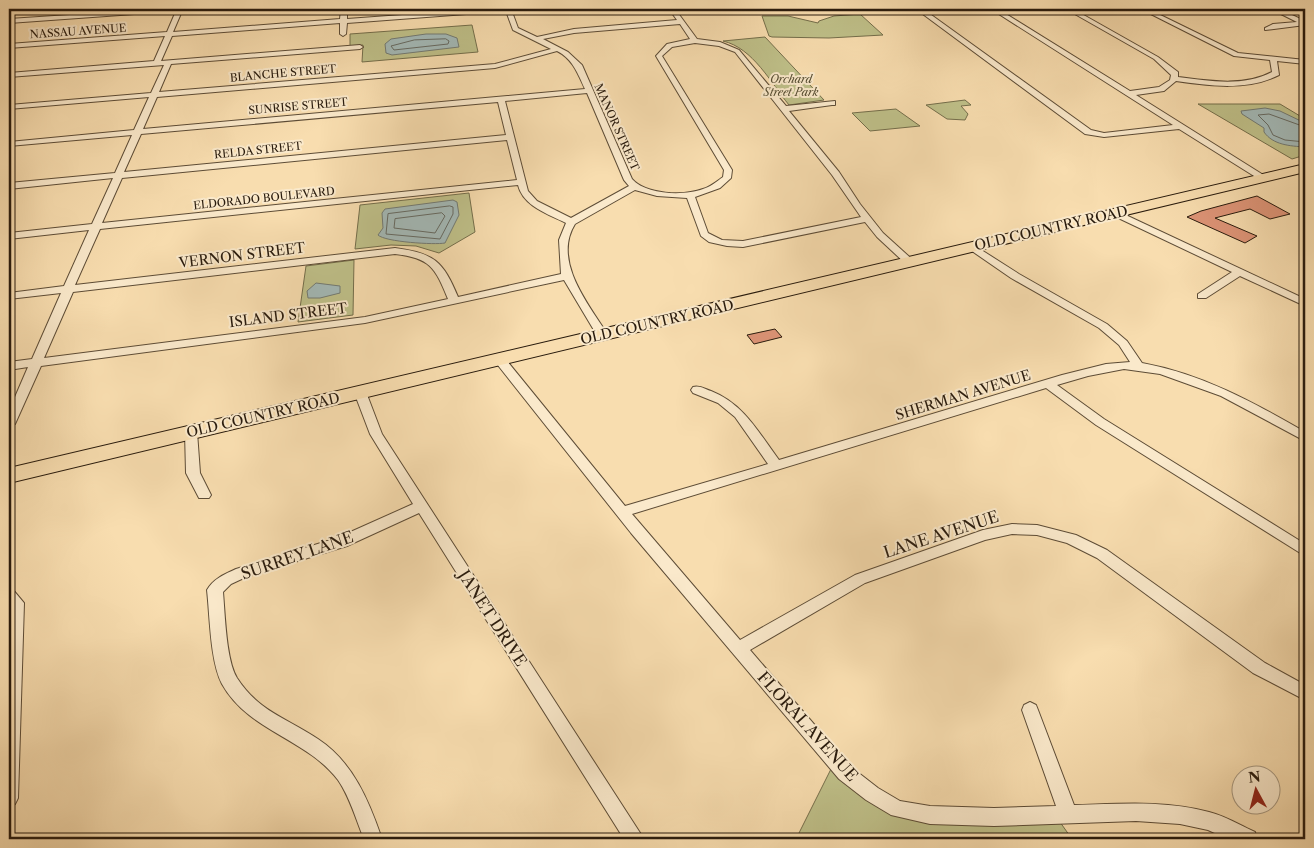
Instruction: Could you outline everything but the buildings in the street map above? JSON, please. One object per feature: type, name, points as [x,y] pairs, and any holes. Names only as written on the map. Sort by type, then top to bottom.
[{"type":"main road","points":[[9,13],[13,9]]},
{"type":"main road","name":"OLD COUNTRY ROAD","points":[[9,476],[1304,169]]},
{"type":"street","points":[[9,21],[181,9]]},
{"type":"street","points":[[156,64],[181,9]]},
{"type":"street","points":[[343,34],[344,9]]},
{"type":"street","name":"NASSAU AVENUE","points":[[9,46],[508,9]]},
{"type":"street","name":"MANOR STREET","points":[[508,9],[515,29],[558,49],[578,65],[628,180],[634,187],[571,222]]},
{"type":"street","points":[[672,9],[695,41]]},
{"type":"street","points":[[919,9],[1088,132],[1104,135],[1180,127]]},
{"type":"street","points":[[994,9],[1262,178]]},
{"type":"street","points":[[1069,9],[1166,65],[1175,74],[1175,79]]},
{"type":"street","points":[[1144,9],[1229,53],[1246,57],[1305,62]]},
{"type":"street","points":[[1274,9],[1305,23]]},
{"type":"street","points":[[535,39],[568,32],[682,22]]},
{"type":"street","points":[[1268,29],[1273,26],[1305,23]]},
{"type":"street","points":[[634,187],[666,195],[690,194],[709,190],[720,185],[726,178],[728,170],[659,56],[661,51],[669,46],[695,41],[720,44],[737,51],[836,174],[880,235],[910,262]]},
{"type":"street","points":[[9,76],[360,47]]},
{"type":"street","name":"BLANCHE STREET","points":[[9,107],[495,66],[558,49]]},
{"type":"street","points":[[1128,94],[1161,89],[1175,79],[1220,83],[1264,80],[1276,73],[1273,60]]},
{"type":"street","points":[[9,424],[168,63]]},
{"type":"street","name":"SUNRISE STREET","points":[[9,144],[589,91]]},
{"type":"street","points":[[501,99],[524,192],[534,203],[571,222],[566,232],[564,265],[567,276],[602,335]]},
{"type":"street","points":[[784,109],[832,104]]},
{"type":"street","name":"RELDA STREET","points":[[9,186],[510,137]]},
{"type":"street","name":"ELDORADO BOULEVARD","points":[[9,236],[522,182]]},
{"type":"street","points":[[690,194],[704,234],[709,238],[730,244],[743,244],[867,219]]},
{"type":"street","points":[[1115,213],[1305,303]]},
{"type":"street","points":[[972,247],[1015,276],[1103,326],[1123,343],[1138,366]]},
{"type":"street","name":"VERNON STREET","points":[[9,296],[395,251],[419,255],[436,264],[441,269],[454,300]]},
{"type":"street","points":[[1202,296],[1240,272]]},
{"type":"street","name":"ISLAND STREET","points":[[9,366],[365,320],[567,276]]},
{"type":"street","name":"FLORAL AVENUE","points":[[499,359],[623,512],[845,773],[872,794],[898,809],[943,816],[994,817],[1136,812],[1180,815],[1210,821],[1248,839]]},
{"type":"street","name":"SHERMAN AVENUE","points":[[623,512],[1104,369],[1138,366],[1169,372],[1224,392],[1305,437]]},
{"type":"street","points":[[1049,385],[1100,422],[1305,551]]},
{"type":"street","points":[[697,390],[722,400],[739,414],[776,466]]},
{"type":"street","name":"JANET DRIVE","points":[[360,392],[376,434],[636,839]]},
{"type":"street","points":[[192,432],[193,473],[204,495]]},
{"type":"street","name":"SURREY LANE","points":[[373,839],[357,798],[344,774],[313,745],[269,721],[253,709],[229,680],[221,650],[215,590],[226,580],[241,573],[342,542],[421,506]]},
{"type":"street","name":"LANE AVENUE","points":[[740,648],[831,594],[860,580],[984,535],[1012,529],[1037,530],[1071,539],[1102,554],[1259,668],[1305,692]]},
{"type":"street","points":[[9,596],[16,603],[9,798]]},
{"type":"street","points":[[1030,710],[1069,815]]},
{"type":"green space","points":[[860,14],[883,35],[829,38],[772,37],[769,36],[762,16],[788,16],[818,23],[834,16]]},
{"type":"green space","points":[[472,25],[478,52],[362,62],[363,45],[350,46],[350,34]]},
{"type":"green space","name":"Orchard Street Park","points":[[765,37],[824,100],[789,105],[752,59],[734,45],[723,41]]},
{"type":"green space","points":[[965,100],[971,105],[961,106],[968,114],[965,120],[947,119],[926,105]]},
{"type":"green space","points":[[1198,104],[1280,104],[1305,119],[1305,155],[1292,159]]},
{"type":"green space","points":[[896,109],[920,126],[870,131],[852,113]]},
{"type":"green space","points":[[469,193],[475,232],[439,253],[416,246],[391,245],[355,249],[360,205]]},
{"type":"green space","points":[[354,260],[353,315],[298,322],[306,266]]},
{"type":"green space","points":[[835,761],[897,809],[1055,815],[1072,839],[796,839]]},
{"type":"water","points":[[426,34],[446,34],[457,38],[459,47],[392,55],[386,53],[385,44],[391,39]]},
{"type":"water","points":[[1265,108],[1280,111],[1305,123],[1305,147],[1288,145],[1272,140],[1264,132],[1264,128],[1242,114],[1241,111]]},
{"type":"water","points":[[453,200],[457,202],[459,215],[445,243],[400,241],[378,235],[383,228],[382,213],[385,209]]},
{"type":"water","points":[[316,283],[340,286],[340,293],[320,298],[308,298],[307,291]]}]
